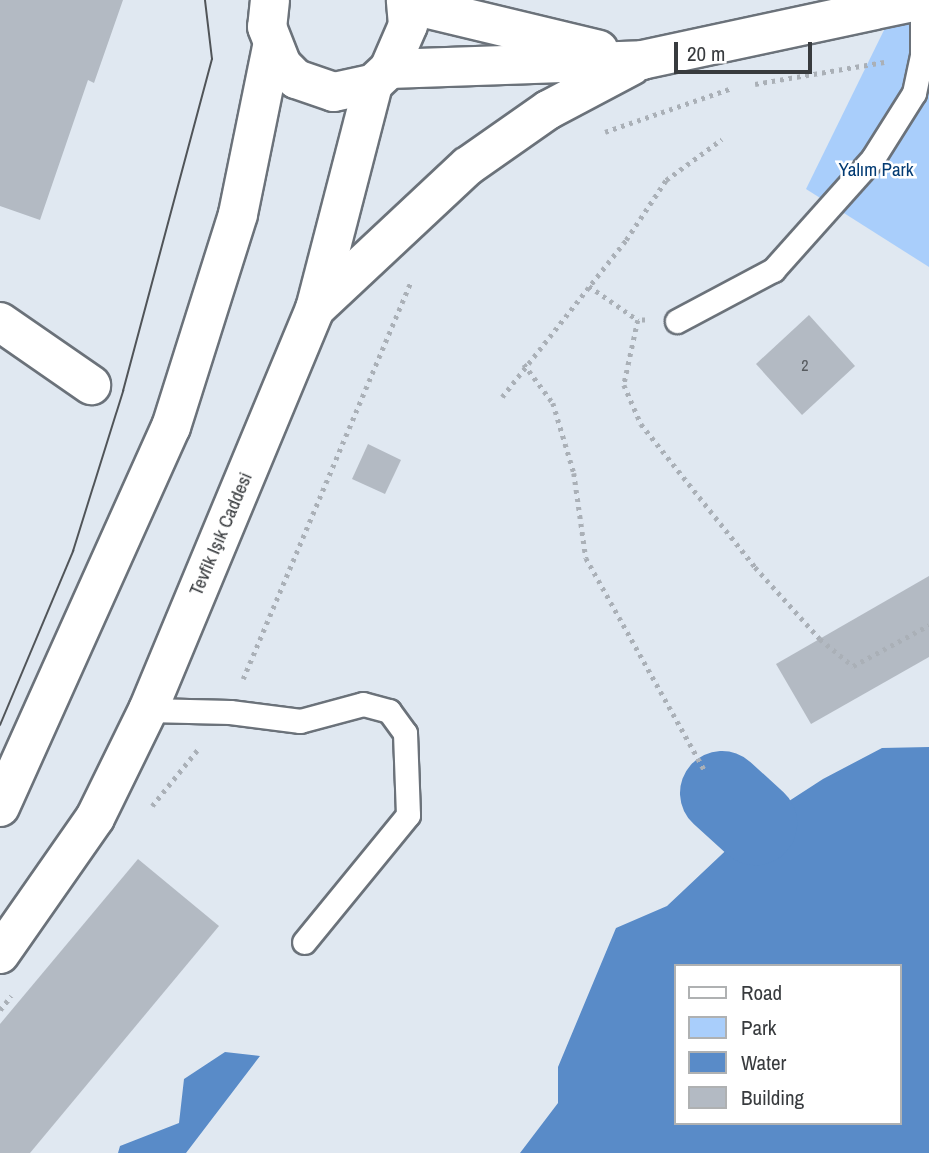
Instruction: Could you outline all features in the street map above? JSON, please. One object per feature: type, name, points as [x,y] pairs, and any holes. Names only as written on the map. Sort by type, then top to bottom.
[{"type":"street","points":[[270,0],[267,27],[272,47],[296,79],[315,88],[334,92],[381,77],[642,60],[922,0]]},
{"type":"street","points":[[407,2],[642,60]]},
{"type":"street","name":"Tevfik Işık Caddesi","points":[[0,954],[95,818],[148,710],[315,309],[381,77],[402,48],[407,2]]},
{"type":"street","points":[[0,807],[171,427],[238,215],[272,47]]},
{"type":"street","points":[[315,309],[468,166],[548,110],[642,60]]},
{"type":"street","points":[[0,322],[91,385]]},
{"type":"lane","points":[[677,321],[773,270],[873,158],[914,93],[922,55],[922,0]]},
{"type":"lane","points":[[148,710],[230,712],[300,721],[363,704],[389,711],[405,733],[408,815],[304,942]]},
{"type":"path","points":[[748,85],[922,55]]},
{"type":"path","points":[[598,135],[734,87]]},
{"type":"path","points":[[502,397],[524,364],[589,286],[666,180],[722,139]]},
{"type":"path","points":[[147,813],[230,712],[414,275]]},
{"type":"path","points":[[589,286],[638,320],[677,321]]},
{"type":"path","points":[[638,320],[624,385],[641,424],[755,566],[820,639],[853,666],[929,625]]},
{"type":"path","points":[[524,364],[553,403],[574,473],[586,558],[706,772]]},
{"type":"path","points":[[0,1010],[16,988]]},
{"type":"green space","name":"Yalım Park","points":[[929,21],[929,267],[806,189],[887,24]]},
{"type":"water","points":[[929,747],[929,1153],[520,1153],[558,1103],[558,1067],[616,928],[667,906],[755,823],[823,779],[882,748]]},
{"type":"water","points":[[225,1052],[260,1056],[186,1153],[118,1153],[120,1146],[179,1123],[184,1079]]},
{"type":"building","points":[[0,0],[123,0],[94,83],[88,80],[40,220],[0,206]]},
{"type":"building","points":[[809,315],[855,366],[802,415],[756,364]]},
{"type":"building","points":[[368,444],[401,460],[385,494],[352,479]]},
{"type":"building","points":[[929,576],[929,657],[811,724],[776,664]]},
{"type":"building","points":[[138,859],[219,926],[30,1153],[0,1153],[0,1024]]},
{"type":"waterway","points":[[722,793],[755,823]]},
{"type":"tram line","points":[[0,725],[73,551],[123,391],[212,59],[205,0]]}]
